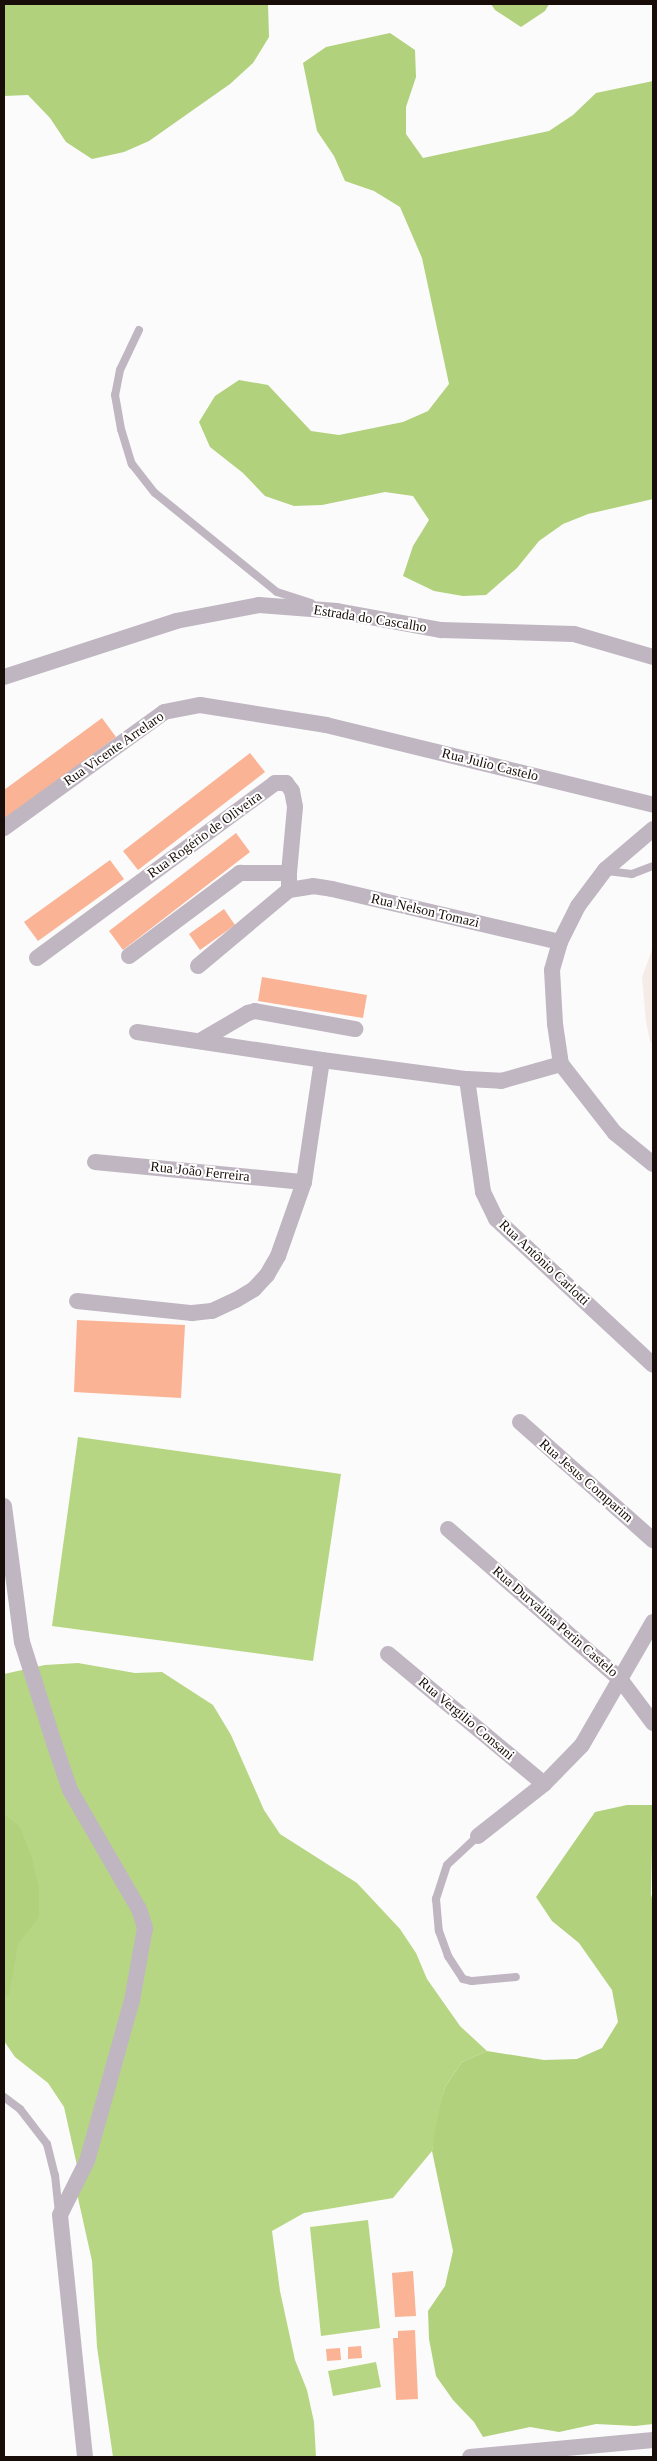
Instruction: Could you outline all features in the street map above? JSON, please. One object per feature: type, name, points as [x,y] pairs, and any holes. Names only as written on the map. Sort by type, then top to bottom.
[{"type":"street","name":"Estrada do Cascalho","points":[[4,677],[176,621],[259,606],[337,611],[441,630],[574,634],[653,657]]},
{"type":"street","name":"Rua Vicente Arrelaro","points":[[4,828],[164,712],[200,705],[326,725]]},
{"type":"street","name":"Rua Julio Castelo","points":[[326,725],[653,806]]},
{"type":"street","name":"Rua Rogério de Oliveira","points":[[37,958],[275,784],[286,783],[292,791],[295,807],[289,890]]},
{"type":"street","points":[[653,829],[605,870],[578,906],[560,942],[552,970],[555,1024],[562,1064],[615,1133],[653,1164]]},
{"type":"street","points":[[129,956],[240,873],[289,873]]},
{"type":"street","name":"Rua Nelson Tomazi","points":[[289,890],[313,886],[332,889],[560,942]]},
{"type":"street","points":[[198,966],[289,890]]},
{"type":"street","points":[[200,1041],[248,1012],[255,1011],[355,1029]]},
{"type":"street","points":[[137,1032],[322,1060],[467,1079],[501,1081],[562,1064]]},
{"type":"street","points":[[77,1301],[192,1312],[212,1310],[236,1300],[254,1289],[267,1274],[278,1256],[304,1182],[322,1060]]},
{"type":"street","name":"Rua Antônio Carlotti","points":[[467,1079],[483,1192],[496,1219],[653,1365]]},
{"type":"street","name":"Rua João Ferreira","points":[[95,1162],[304,1182]]},
{"type":"street","name":"Rua Jesus Comparim","points":[[520,1422],[653,1540]]},
{"type":"street","points":[[4,1506],[22,1642],[55,1746],[70,1790],[139,1909],[145,1928],[132,2000],[87,2161],[60,2215],[85,2457]]},
{"type":"street","name":"Rua Durvalina Perin Castelo","points":[[448,1529],[620,1679],[653,1723]]},
{"type":"street","points":[[478,1836],[544,1784],[582,1745],[653,1622]]},
{"type":"street","name":"Rua Vergilio Consani","points":[[388,1654],[544,1784]]},
{"type":"street","points":[[470,2457],[653,2440]]},
{"type":"lane","points":[[139,330],[120,370],[116,396],[121,429],[132,464],[155,493],[277,592],[337,611]]},
{"type":"lane","points":[[605,870],[632,874],[653,866]]},
{"type":"lane","points":[[478,1836],[447,1865],[436,1899],[439,1931],[448,1956],[463,1979],[472,1981],[516,1978]]},
{"type":"lane","points":[[4,2097],[20,2108],[47,2144],[56,2175],[60,2215]]},
{"type":"shaded area","points":[[653,947],[653,1045],[650,1041],[646,1022],[642,977]]},
{"type":"green space","points":[[4,4],[268,4],[269,37],[253,63],[230,84],[149,141],[124,152],[92,159],[66,142],[50,118],[28,95],[4,96]]},
{"type":"green space","points":[[491,4],[549,4],[545,11],[521,27],[495,10]]},
{"type":"green space","points":[[390,33],[415,50],[416,77],[406,107],[406,134],[423,158],[549,131],[573,115],[596,93],[653,81],[653,499],[588,514],[563,524],[539,541],[517,568],[486,595],[463,596],[434,591],[403,576],[413,546],[429,520],[413,496],[385,492],[322,505],[294,506],[265,496],[243,473],[210,447],[199,422],[215,396],[239,380],[268,385],[311,431],[339,435],[403,422],[428,411],[449,384],[422,258],[400,207],[374,191],[345,181],[334,156],[317,131],[303,63],[326,47]]},
{"type":"green space","points":[[78,1437],[341,1474],[313,1661],[52,1626]]},
{"type":"green space","points":[[78,1663],[135,1673],[162,1672],[213,1705],[231,1735],[264,1810],[280,1834],[357,1883],[400,1929],[416,1953],[427,1979],[460,2026],[487,2051],[462,2062],[445,2087],[432,2151],[393,2198],[304,2213],[272,2231],[280,2291],[295,2360],[307,2390],[314,2422],[316,2457],[113,2457],[97,2347],[92,2261],[78,2198],[78,2170],[64,2107],[48,2083],[15,2057],[4,2041],[4,1674],[45,1665]]},
{"type":"green space","points":[[627,1805],[653,1805],[651,1894],[653,1903],[653,2424],[635,2426],[596,2424],[559,2432],[530,2427],[483,2437],[474,2422],[453,2400],[436,2376],[429,2339],[428,2311],[445,2286],[453,2251],[432,2151],[437,2120],[445,2087],[462,2062],[487,2051],[544,2060],[577,2059],[602,2048],[618,2022],[612,1990],[579,1943],[552,1921],[536,1897],[595,1812]]},
{"type":"green space","points":[[4,1814],[20,1827],[32,1858],[39,1889],[39,1917],[18,1944],[9,1995],[4,1996]]},
{"type":"green space","points":[[368,2220],[380,2328],[321,2336],[310,2227]]},
{"type":"green space","points":[[376,2362],[381,2387],[333,2396],[328,2371]]},
{"type":"building","points":[[102,718],[116,737],[4,820],[4,790]]},
{"type":"building","points":[[250,753],[265,772],[138,870],[123,851]]},
{"type":"building","points":[[236,833],[250,852],[123,950],[109,931]]},
{"type":"building","points":[[110,860],[124,879],[38,941],[24,922]]},
{"type":"building","points":[[224,909],[235,925],[200,950],[189,934]]},
{"type":"building","points":[[262,977],[367,995],[363,1018],[258,1001]]},
{"type":"building","points":[[77,1320],[185,1325],[181,1398],[74,1392]]},
{"type":"building","points":[[413,2271],[416,2316],[395,2317],[392,2273]]},
{"type":"building","points":[[415,2330],[418,2399],[396,2400],[393,2338],[398,2338],[398,2331]]},
{"type":"building","points":[[361,2346],[362,2358],[348,2359],[348,2347]]},
{"type":"building","points":[[340,2348],[341,2360],[327,2361],[326,2349]]}]
